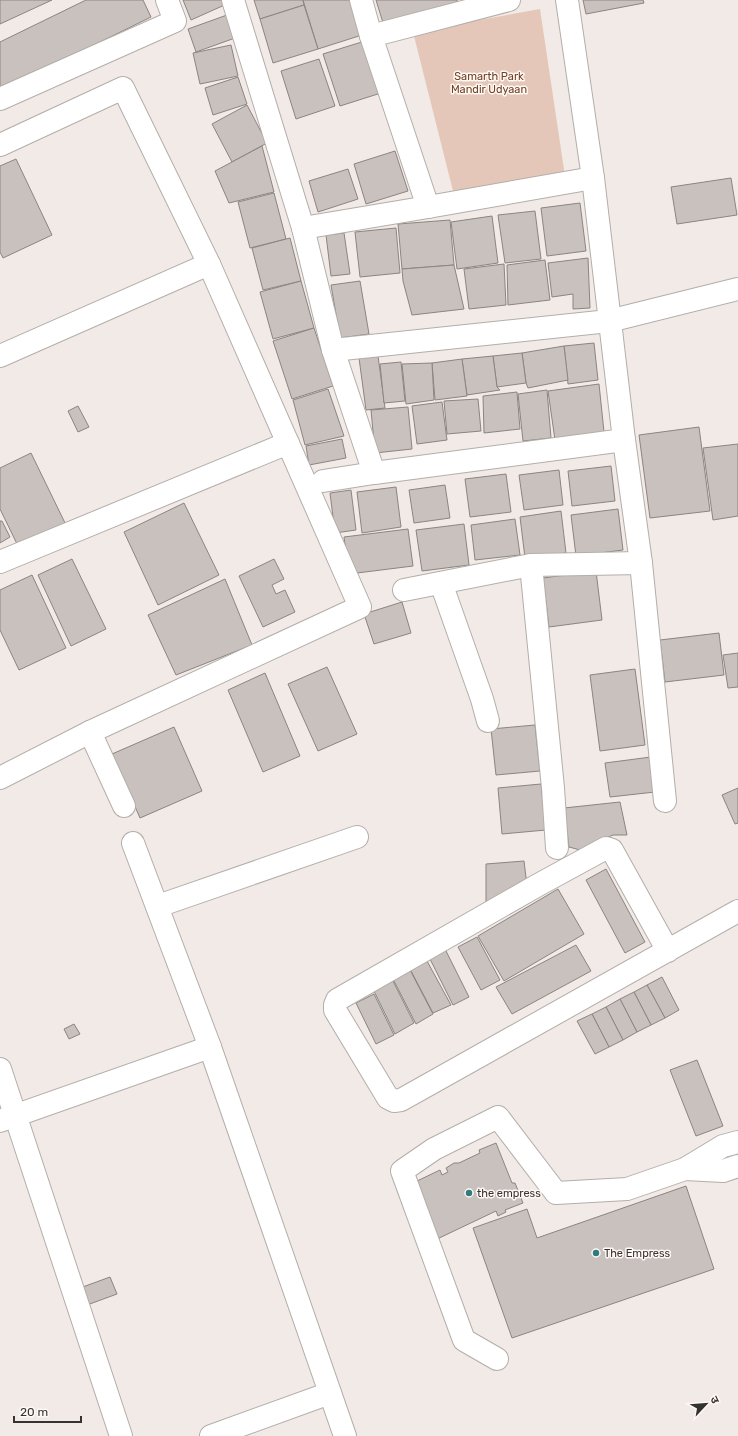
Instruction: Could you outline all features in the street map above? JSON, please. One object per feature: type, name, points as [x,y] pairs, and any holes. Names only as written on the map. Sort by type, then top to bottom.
[{"type":"street","points":[[0,100],[175,21],[167,0]]},
{"type":"street","points":[[233,0],[303,228],[333,350],[374,473]]},
{"type":"street","points":[[360,0],[428,207]]},
{"type":"street","points":[[371,36],[510,0]]},
{"type":"street","points":[[567,0],[593,178],[609,321],[641,563],[665,801]]},
{"type":"street","points":[[0,145],[123,88],[209,264],[360,607],[90,732],[0,778]]},
{"type":"street","points":[[303,228],[593,178]]},
{"type":"street","points":[[0,356],[209,264]]},
{"type":"street","points":[[333,350],[609,321],[738,290]]},
{"type":"street","points":[[323,481],[624,440]]},
{"type":"street","points":[[0,562],[288,443]]},
{"type":"street","points":[[404,590],[531,565],[641,563]]},
{"type":"street","points":[[531,565],[553,788],[557,848]]},
{"type":"street","points":[[441,583],[482,699],[488,721]]},
{"type":"street","points":[[90,732],[124,806]]},
{"type":"street","points":[[158,906],[357,837]]},
{"type":"street","points":[[133,843],[210,1046],[345,1436]]},
{"type":"street","points":[[668,951],[612,850],[606,848],[538,885],[338,1000],[335,1005],[335,1010],[388,1098],[394,1101],[401,1100],[668,951],[738,911]]},
{"type":"street","points":[[8,1118],[210,1046]]},
{"type":"street","points":[[0,1070],[8,1118],[58,1247],[121,1436]]},
{"type":"street","points":[[497,1359],[464,1340],[402,1171],[434,1148],[498,1117],[556,1193],[627,1189],[686,1169],[723,1146],[738,1142]]},
{"type":"street","points":[[686,1169],[723,1171],[738,1166]]},
{"type":"street","points":[[211,1436],[330,1393]]},
{"type":"green space","name":"Samarth Park Mandir Udyaan","points":[[540,9],[566,183],[455,199],[413,32]]},
{"type":"building","points":[[0,0],[52,0],[0,24]]},
{"type":"building","points":[[86,0],[143,0],[151,17],[0,91],[0,42]]},
{"type":"building","points":[[183,0],[228,0],[229,3],[191,20]]},
{"type":"building","points":[[254,0],[303,0],[304,5],[260,19]]},
{"type":"building","points":[[303,0],[351,0],[362,35],[318,49]]},
{"type":"building","points":[[376,0],[457,0],[458,3],[384,26]]},
{"type":"building","points":[[583,0],[643,0],[644,3],[586,14]]},
{"type":"building","points":[[304,5],[318,49],[273,63],[260,19]]},
{"type":"building","points":[[227,15],[235,38],[196,52],[188,29]]},
{"type":"building","points":[[365,41],[381,93],[340,106],[323,54]]},
{"type":"building","points":[[231,45],[238,76],[200,84],[193,53]]},
{"type":"building","points":[[319,59],[335,106],[296,119],[281,71]]},
{"type":"building","points":[[238,77],[247,104],[213,115],[205,88]]},
{"type":"building","points":[[247,105],[267,143],[232,162],[212,124]]},
{"type":"building","points":[[262,146],[274,192],[229,203],[215,171]]},
{"type":"building","points":[[395,151],[408,191],[366,204],[354,164]]},
{"type":"building","points":[[16,159],[52,235],[3,258],[0,252],[0,166]]},
{"type":"building","points":[[348,169],[358,199],[318,212],[309,181]]},
{"type":"building","points":[[731,178],[737,215],[677,224],[671,187]]},
{"type":"building","points":[[274,193],[286,239],[250,248],[238,202]]},
{"type":"building","points":[[580,203],[586,251],[547,256],[541,208]]},
{"type":"building","points":[[535,211],[541,259],[505,263],[498,215]]},
{"type":"building","points":[[492,216],[498,263],[457,269],[451,222]]},
{"type":"building","points":[[450,220],[454,265],[402,269],[398,224]]},
{"type":"building","points":[[396,228],[400,273],[360,277],[355,232]]},
{"type":"building","points":[[344,233],[350,274],[331,276],[326,235]]},
{"type":"building","points":[[290,238],[301,281],[263,290],[252,248]]},
{"type":"building","points":[[588,258],[590,308],[573,309],[573,294],[552,297],[548,263]]},
{"type":"building","points":[[545,260],[550,300],[508,305],[507,265]]},
{"type":"building","points":[[504,264],[506,305],[469,309],[464,269]]},
{"type":"building","points":[[454,265],[464,309],[412,315],[403,281],[402,269]]},
{"type":"building","points":[[301,281],[314,328],[273,339],[260,292]]},
{"type":"building","points":[[360,281],[369,334],[340,338],[331,285]]},
{"type":"building","points":[[314,328],[333,386],[292,399],[273,341]]},
{"type":"building","points":[[594,343],[598,380],[568,384],[564,346]]},
{"type":"building","points":[[564,346],[568,380],[528,388],[522,353]]},
{"type":"building","points":[[522,353],[526,383],[497,387],[493,356]]},
{"type":"building","points":[[378,356],[385,408],[366,410],[359,358]]},
{"type":"building","points":[[493,356],[497,387],[500,390],[467,395],[462,359]]},
{"type":"building","points":[[462,359],[467,396],[435,400],[432,363]]},
{"type":"building","points":[[401,362],[405,401],[384,403],[380,364]]},
{"type":"building","points":[[432,363],[434,400],[406,404],[402,364]]},
{"type":"building","points":[[599,384],[604,432],[555,440],[548,391]]},
{"type":"building","points":[[328,389],[344,436],[305,445],[293,400]]},
{"type":"building","points":[[547,390],[551,438],[523,441],[518,394]]},
{"type":"building","points":[[517,392],[520,429],[484,433],[483,396]]},
{"type":"building","points":[[478,399],[481,431],[447,434],[444,401]]},
{"type":"building","points":[[442,402],[447,440],[417,444],[412,406]]},
{"type":"building","points":[[78,406],[89,427],[78,432],[68,411]]},
{"type":"building","points":[[408,407],[412,449],[375,453],[371,410]]},
{"type":"building","points":[[699,427],[710,511],[650,518],[639,435]]},
{"type":"building","points":[[342,439],[346,458],[309,465],[306,446]]},
{"type":"building","points":[[738,444],[738,516],[713,520],[703,448]]},
{"type":"building","points":[[31,453],[66,525],[19,548],[0,509],[0,468]]},
{"type":"building","points":[[611,466],[615,501],[572,506],[568,471]]},
{"type":"building","points":[[559,470],[563,505],[524,510],[519,475]]},
{"type":"building","points":[[506,474],[511,512],[470,517],[465,479]]},
{"type":"building","points":[[445,485],[450,518],[414,523],[409,490]]},
{"type":"building","points":[[396,487],[401,527],[362,533],[357,492]]},
{"type":"building","points":[[351,490],[356,530],[335,533],[330,493]]},
{"type":"building","points":[[184,503],[219,575],[158,605],[124,532]]},
{"type":"building","points":[[618,509],[623,550],[576,556],[571,515]]},
{"type":"building","points":[[561,511],[566,553],[525,558],[520,517]]},
{"type":"building","points":[[515,519],[520,555],[475,560],[471,525]]},
{"type":"building","points":[[0,521],[2,521],[10,537],[0,543]]},
{"type":"building","points":[[464,524],[469,565],[422,571],[416,530]]},
{"type":"building","points":[[408,529],[413,566],[349,574],[344,537]]},
{"type":"building","points":[[72,559],[106,629],[71,646],[38,575]]},
{"type":"building","points":[[274,559],[284,579],[272,585],[276,594],[285,590],[295,612],[263,627],[239,576]]},
{"type":"building","points":[[596,571],[602,620],[549,627],[543,578]]},
{"type":"building","points":[[32,575],[66,648],[19,670],[0,630],[0,590]]},
{"type":"building","points":[[225,579],[252,645],[176,675],[148,615]]},
{"type":"building","points":[[402,602],[411,633],[374,644],[364,614]]},
{"type":"building","points":[[719,633],[724,675],[665,682],[660,640]]},
{"type":"building","points":[[738,653],[738,687],[728,688],[723,655]]},
{"type":"building","points":[[327,667],[357,734],[318,751],[288,684]]},
{"type":"building","points":[[635,669],[645,745],[600,751],[590,675]]},
{"type":"building","points":[[265,673],[300,756],[263,772],[228,690]]},
{"type":"building","points":[[535,725],[540,771],[496,775],[491,729]]},
{"type":"building","points":[[174,727],[202,791],[140,818],[112,754]]},
{"type":"building","points":[[651,757],[655,792],[610,797],[605,763]]},
{"type":"building","points":[[541,784],[546,830],[502,834],[498,788]]},
{"type":"building","points":[[738,788],[738,823],[735,824],[722,795]]},
{"type":"building","points":[[620,802],[627,835],[613,835],[595,843],[584,851],[569,847],[564,808]]},
{"type":"building","points":[[524,861],[527,886],[486,907],[486,864]]},
{"type":"building","points":[[606,869],[645,942],[625,953],[586,880]]},
{"type":"building","points":[[558,889],[584,934],[504,981],[478,936]]},
{"type":"building","points":[[477,937],[500,980],[481,990],[458,947]]},
{"type":"building","points":[[576,945],[591,971],[512,1014],[496,987]]},
{"type":"building","points":[[445,949],[469,997],[453,1005],[429,957]]},
{"type":"building","points":[[427,961],[451,1005],[433,1013],[410,969]]},
{"type":"building","points":[[410,970],[433,1014],[416,1024],[393,979]]},
{"type":"building","points":[[662,977],[679,1010],[665,1018],[647,985]]},
{"type":"building","points":[[393,981],[414,1023],[395,1034],[374,991]]},
{"type":"building","points":[[647,985],[665,1018],[651,1025],[634,992]]},
{"type":"building","points":[[634,992],[651,1025],[637,1032],[620,999]]},
{"type":"building","points":[[374,994],[394,1035],[376,1044],[356,1003]]},
{"type":"building","points":[[620,999],[637,1032],[623,1040],[606,1007]]},
{"type":"building","points":[[606,1007],[623,1040],[609,1047],[592,1014]]},
{"type":"building","points":[[592,1014],[609,1047],[595,1054],[577,1021]]},
{"type":"building","points":[[74,1024],[80,1034],[69,1039],[64,1029]]},
{"type":"building","points":[[697,1060],[723,1126],[696,1136],[670,1070]]},
{"type":"building","name":"the empress","points":[[496,1143],[512,1183],[515,1183],[523,1203],[505,1210],[506,1212],[498,1216],[496,1211],[435,1240],[415,1182],[440,1170],[442,1175],[448,1172],[446,1168],[454,1163],[459,1163],[480,1153],[479,1150]]},
{"type":"building","name":"The Empress","points":[[686,1186],[714,1269],[512,1338],[473,1228],[527,1209],[537,1238]]},
{"type":"building","points":[[110,1277],[117,1294],[87,1305],[80,1288]]},
{"type":"place","name":"the empress","points":[[469,1193]]},
{"type":"place","name":"The Empress","points":[[596,1253]]}]
